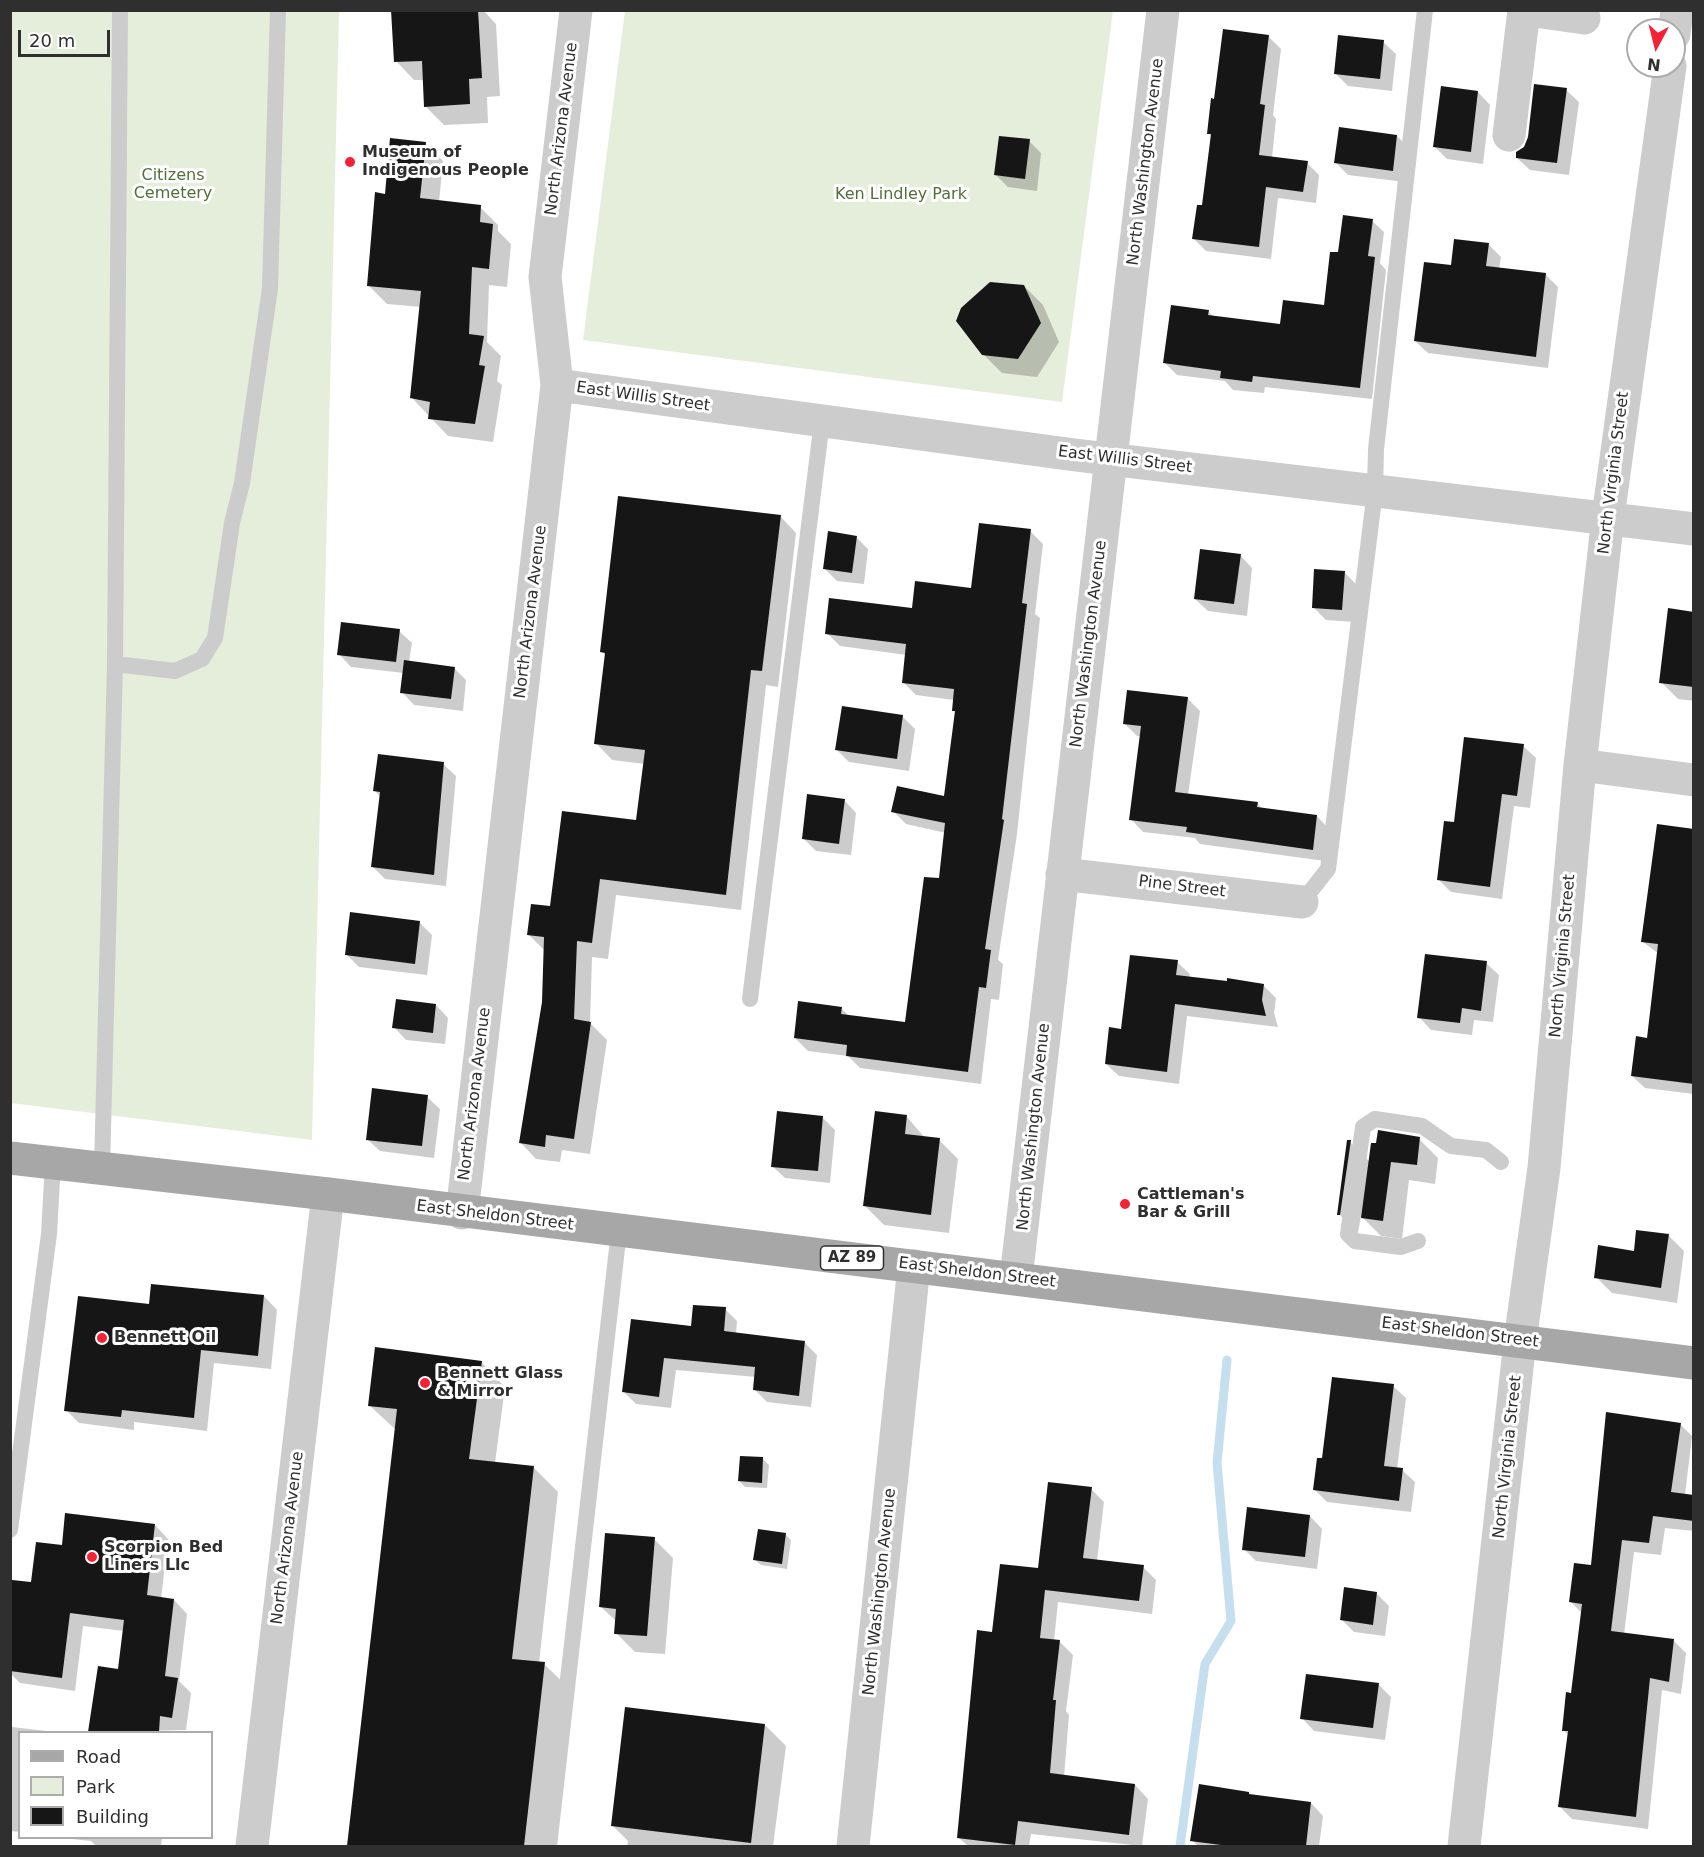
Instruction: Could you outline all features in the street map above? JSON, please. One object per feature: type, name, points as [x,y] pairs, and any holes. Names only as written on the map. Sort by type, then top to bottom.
[{"type":"main road","name":"East Sheldon Street","points":[[10,1158],[328,1194],[462,1213],[1016,1278],[1694,1363]]},
{"type":"street","name":"North Arizona Avenue","points":[[462,1213],[557,385],[545,277],[576,10]]},
{"type":"street","name":"North Washington Avenue","points":[[1016,1278],[1164,10]]},
{"type":"street","points":[[1509,135],[1526,10],[1584,18]]},
{"type":"street","name":"North Virginia Street","points":[[1464,1846],[1521,1341],[1544,1168],[1580,765],[1608,518],[1668,78]]},
{"type":"street","name":"East Willis Street","points":[[557,385],[1111,459],[1694,530]]},
{"type":"street","points":[[1580,765],[1694,780]]},
{"type":"street","name":"Pine Street","points":[[1062,874],[1302,902]]},
{"type":"street","name":"North Arizona Avenue","points":[[252,1846],[328,1194]]},
{"type":"street","name":"North Washington Avenue","points":[[853,1846],[915,1266]]},
{"type":"lane","points":[[102,1168],[115,664],[120,10]]},
{"type":"lane","points":[[115,664],[175,671],[202,659],[215,638],[232,523],[242,483],[270,288],[278,10]]},
{"type":"lane","points":[[1302,902],[1328,869],[1376,490],[1376,449],[1425,10]]},
{"type":"lane","points":[[750,999],[822,421]]},
{"type":"lane","points":[[1418,1241],[1401,1247],[1354,1241],[1348,1234],[1363,1127],[1375,1119],[1422,1126],[1452,1146],[1486,1150],[1501,1162]]},
{"type":"lane","points":[[10,1530],[49,1234],[53,1163]]},
{"type":"lane","points":[[549,1846],[619,1231]]},
{"type":"green space","name":"Citizens Cemetery","points":[[11,11],[339,11],[312,1140],[11,1103]]},
{"type":"green space","name":"Ken Lindley Park","points":[[625,11],[1113,11],[1062,402],[583,340]]},
{"type":"building","points":[[391,10],[478,10],[482,78],[469,79],[470,104],[424,107],[422,61],[394,62]]},
{"type":"building","points":[[1223,29],[1269,35],[1260,104],[1265,105],[1259,155],[1308,161],[1303,192],[1266,187],[1259,247],[1192,239],[1197,205],[1202,205],[1211,134],[1207,134],[1211,98],[1214,99]]},
{"type":"building","points":[[1338,35],[1384,40],[1380,79],[1334,74]]},
{"type":"building","points":[[1534,84],[1567,88],[1557,163],[1516,158],[1516,152],[1524,147],[1528,137]]},
{"type":"building","points":[[1441,86],[1478,91],[1471,152],[1433,147]]},
{"type":"building","points":[[1339,127],[1397,135],[1393,171],[1334,163]]},
{"type":"building","points":[[999,136],[1030,139],[1025,179],[994,175]]},
{"type":"building","points":[[390,138],[426,142],[420,198],[481,205],[480,222],[493,224],[489,269],[472,267],[469,334],[484,336],[479,365],[485,366],[475,424],[428,419],[430,402],[410,398],[421,291],[367,286],[375,192],[385,194]]},
{"type":"building","points":[[1343,215],[1373,219],[1368,256],[1375,257],[1360,388],[1253,376],[1252,382],[1220,378],[1221,371],[1163,363],[1171,305],[1209,310],[1208,315],[1280,324],[1283,300],[1324,305],[1330,252],[1338,252]]},
{"type":"building","points":[[1454,239],[1489,243],[1486,266],[1546,273],[1536,357],[1414,341],[1424,262],[1451,265]]},
{"type":"building","points":[[990,282],[1024,285],[1041,323],[1018,359],[982,355],[956,321],[961,308]]},
{"type":"building","points":[[618,496],[781,515],[762,671],[751,670],[726,895],[600,879],[592,943],[577,941],[574,1019],[591,1022],[574,1139],[546,1135],[545,1147],[519,1143],[542,1002],[544,937],[527,935],[531,904],[550,906],[562,811],[636,820],[645,750],[594,744],[605,653],[600,652]]},
{"type":"building","points":[[979,523],[1031,529],[1022,603],[1027,604],[1002,819],[1004,820],[985,949],[991,950],[986,988],[979,987],[968,1072],[846,1056],[847,1045],[794,1038],[798,1001],[842,1007],[841,1014],[905,1022],[924,877],[939,878],[945,823],[891,812],[897,786],[944,796],[955,711],[952,711],[954,689],[902,683],[906,644],[825,634],[829,598],[912,608],[915,581],[971,588]]},
{"type":"building","points":[[828,531],[857,536],[852,573],[823,569]]},
{"type":"building","points":[[1200,549],[1241,554],[1234,604],[1194,599]]},
{"type":"building","points":[[1314,569],[1345,571],[1342,610],[1312,608]]},
{"type":"building","points":[[1668,608],[1694,612],[1694,687],[1659,683]]},
{"type":"building","points":[[341,622],[400,629],[396,662],[337,655]]},
{"type":"building","points":[[404,660],[455,667],[451,699],[400,693]]},
{"type":"building","points":[[1127,690],[1188,697],[1175,792],[1258,802],[1257,807],[1317,815],[1313,850],[1186,832],[1187,827],[1129,820],[1141,726],[1123,724]]},
{"type":"building","points":[[842,706],[903,715],[897,759],[835,750]]},
{"type":"building","points":[[1464,737],[1524,744],[1517,796],[1502,794],[1490,887],[1437,880],[1444,821],[1454,822]]},
{"type":"building","points":[[378,754],[444,762],[434,875],[371,867],[380,792],[373,791]]},
{"type":"building","points":[[807,794],[845,799],[839,844],[802,839]]},
{"type":"building","points":[[1657,824],[1694,829],[1694,1084],[1631,1076],[1636,1036],[1647,1038],[1658,944],[1641,942]]},
{"type":"building","points":[[350,912],[420,921],[415,964],[345,955]]},
{"type":"building","points":[[1425,954],[1487,961],[1481,1011],[1462,1008],[1460,1023],[1417,1018]]},
{"type":"building","points":[[1130,955],[1178,960],[1176,975],[1227,981],[1227,978],[1264,984],[1262,1000],[1266,1016],[1175,1004],[1167,1072],[1105,1064],[1109,1027],[1121,1029]]},
{"type":"building","points":[[396,999],[436,1004],[433,1033],[392,1028]]},
{"type":"building","points":[[372,1088],[428,1095],[422,1146],[366,1140]]},
{"type":"building","points":[[777,1111],[823,1116],[818,1171],[771,1167]]},
{"type":"building","points":[[875,1111],[907,1115],[905,1134],[940,1138],[931,1215],[863,1206]]},
{"type":"building","points":[[1378,1130],[1420,1137],[1417,1165],[1391,1162],[1383,1221],[1361,1218],[1371,1143],[1376,1143]]},
{"type":"building","points":[[1347,1140],[1351,1140],[1340,1215],[1337,1215]]},
{"type":"building","points":[[1636,1230],[1669,1234],[1661,1288],[1594,1278],[1598,1245],[1634,1251]]},
{"type":"building","points":[[151,1284],[264,1295],[258,1356],[201,1350],[194,1418],[122,1410],[121,1417],[64,1411],[78,1296],[149,1304]]},
{"type":"building","points":[[693,1305],[726,1307],[724,1331],[805,1341],[799,1396],[753,1390],[755,1367],[664,1358],[659,1397],[622,1392],[631,1319],[691,1326]]},
{"type":"building","points":[[375,1347],[482,1361],[469,1459],[534,1466],[512,1659],[545,1662],[524,1846],[347,1846],[397,1409],[368,1406]]},
{"type":"building","points":[[1332,1377],[1394,1384],[1384,1466],[1403,1468],[1399,1501],[1313,1490],[1317,1458],[1322,1458]]},
{"type":"building","points":[[1606,1412],[1681,1423],[1671,1492],[1694,1495],[1694,1521],[1653,1516],[1649,1543],[1622,1540],[1611,1631],[1674,1639],[1669,1682],[1650,1678],[1636,1817],[1558,1807],[1568,1731],[1562,1731],[1566,1692],[1571,1693],[1582,1604],[1569,1602],[1574,1563],[1591,1565]]},
{"type":"building","points":[[740,1456],[763,1457],[762,1483],[738,1481]]},
{"type":"building","points":[[1048,1482],[1092,1487],[1083,1558],[1144,1565],[1139,1601],[1045,1590],[1040,1638],[1060,1640],[1053,1700],[1056,1700],[1050,1773],[1135,1784],[1129,1835],[1018,1821],[1015,1845],[957,1838],[977,1630],[992,1632],[1000,1564],[1038,1568]]},
{"type":"building","points":[[1247,1507],[1310,1515],[1305,1557],[1242,1550]]},
{"type":"building","points":[[65,1513],[155,1524],[147,1595],[174,1599],[165,1676],[178,1678],[172,1718],[160,1716],[159,1731],[88,1731],[98,1666],[118,1669],[124,1620],[70,1613],[62,1678],[10,1671],[12,1580],[31,1582],[36,1542],[62,1545]]},
{"type":"building","points":[[758,1529],[786,1533],[782,1564],[753,1560]]},
{"type":"building","points":[[605,1533],[655,1537],[647,1636],[614,1634],[616,1609],[599,1607]]},
{"type":"building","points":[[1344,1587],[1377,1592],[1373,1625],[1340,1620]]},
{"type":"building","points":[[1306,1674],[1379,1683],[1373,1728],[1300,1719]]},
{"type":"building","points":[[625,1707],[765,1724],[751,1843],[611,1826]]},
{"type":"building","points":[[1199,1784],[1249,1792],[1249,1794],[1311,1802],[1306,1846],[1229,1846],[1190,1841]]},
{"type":"waterway","points":[[1180,1846],[1205,1664],[1231,1621],[1217,1463],[1227,1360]]},
{"type":"place","name":"Museum of Indigenous People","points":[[350,162]]},
{"type":"place","name":"Cattleman's Bar & Grill","points":[[1125,1204]]},
{"type":"place","name":"Bennett Oil","points":[[102,1338]]},
{"type":"place","name":"Bennett Glass & Mirror","points":[[425,1383]]},
{"type":"place","name":"Scorpion Bed Liners Llc","points":[[92,1557]]}]
